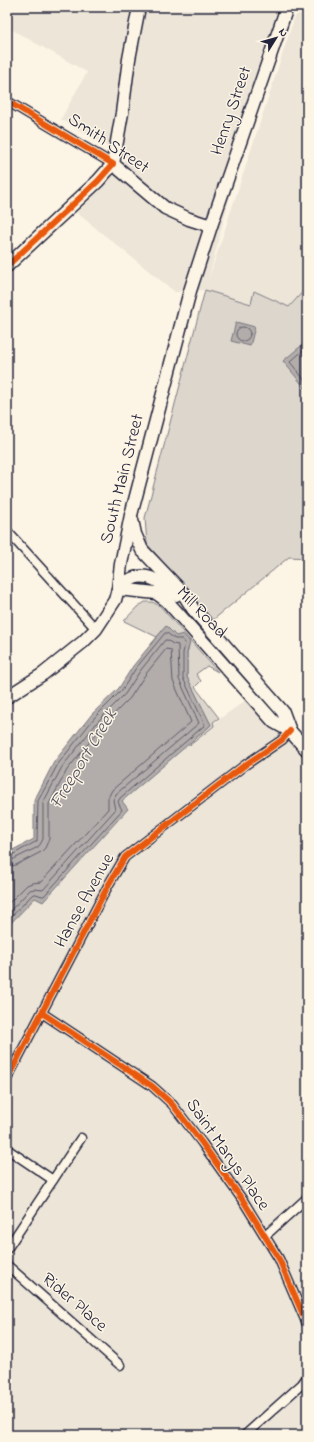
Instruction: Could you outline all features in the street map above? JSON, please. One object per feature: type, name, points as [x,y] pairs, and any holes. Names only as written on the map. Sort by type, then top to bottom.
[{"type":"main road","points":[[7,266],[113,164],[129,59],[139,7]]},
{"type":"main road","name":"Henry Street","points":[[211,226],[287,7]]},
{"type":"main road","name":"Smith Street","points":[[113,164],[165,208],[189,219],[211,226]]},
{"type":"main road","name":"South Main Street","points":[[7,697],[42,674],[83,642],[96,628],[114,600],[118,589],[121,564],[131,515],[184,312],[211,226]]},
{"type":"main road","name":"Mill Road","points":[[131,515],[135,534],[142,550],[183,593],[193,609],[283,712],[290,731]]},
{"type":"main road","name":"Mill Road","points":[[118,589],[133,578],[141,576],[148,577],[158,581],[193,609]]},
{"type":"main road","name":"Mill Road","points":[[118,589],[156,593],[167,601],[274,722],[290,731],[307,750]]},
{"type":"street","name":"Smith Street","points":[[7,101],[113,164]]},
{"type":"street","points":[[7,531],[96,628]]},
{"type":"street","name":"Hanse Avenue","points":[[7,1079],[109,884],[125,857],[245,765],[282,740],[290,731]]},
{"type":"street","name":"Saint Marys Place","points":[[42,1013],[152,1086],[172,1104],[244,1202],[265,1236],[279,1259],[307,1324]]},
{"type":"street","points":[[7,1249],[81,1138]]},
{"type":"street","points":[[7,1149],[53,1180]]},
{"type":"street","points":[[265,1236],[307,1198]]},
{"type":"street","name":"Rider Place","points":[[7,1265],[120,1365]]},
{"type":"street","points":[[245,1435],[302,1384],[307,1377]]},
{"type":"shaded area","points":[[7,7],[278,7],[208,281],[295,16],[307,10],[307,287],[289,307],[254,291],[251,304],[205,290],[175,292],[77,213],[127,158],[61,119],[87,72],[7,27]]},
{"type":"shaded area","points":[[307,287],[307,558],[289,557],[213,620],[147,544],[145,518],[205,290],[251,304],[254,291],[289,307]]},
{"type":"shaded area","points":[[145,602],[152,602],[160,606],[218,672],[207,666],[196,674],[201,681],[195,687],[219,718],[213,722],[214,726],[190,745],[190,743],[211,725],[187,677],[187,653],[190,641],[176,636],[166,626],[157,637],[124,621],[137,607]]},
{"type":"shaded area","points":[[249,698],[307,760],[307,1435],[7,1435],[7,927],[35,897],[43,902],[128,809],[122,801],[211,725]]},
{"type":"water","points":[[236,322],[255,327],[250,346],[231,341]]},
{"type":"water","points":[[307,341],[307,386],[305,388],[283,361]]},
{"type":"water","name":"Freeport Creek","points":[[166,626],[176,636],[183,634],[190,642],[187,653],[187,677],[211,725],[122,801],[128,809],[43,902],[35,898],[7,927],[7,853],[34,839],[34,801],[54,762],[92,714],[119,688],[133,666]]},
{"type":"cycle path","points":[[7,101],[113,164],[98,181],[7,266]]},
{"type":"cycle path","points":[[7,1079],[109,884],[125,857],[245,765],[282,740],[290,731]]},
{"type":"cycle path","points":[[42,1013],[152,1086],[172,1104],[244,1202],[279,1259],[307,1324]]}]
